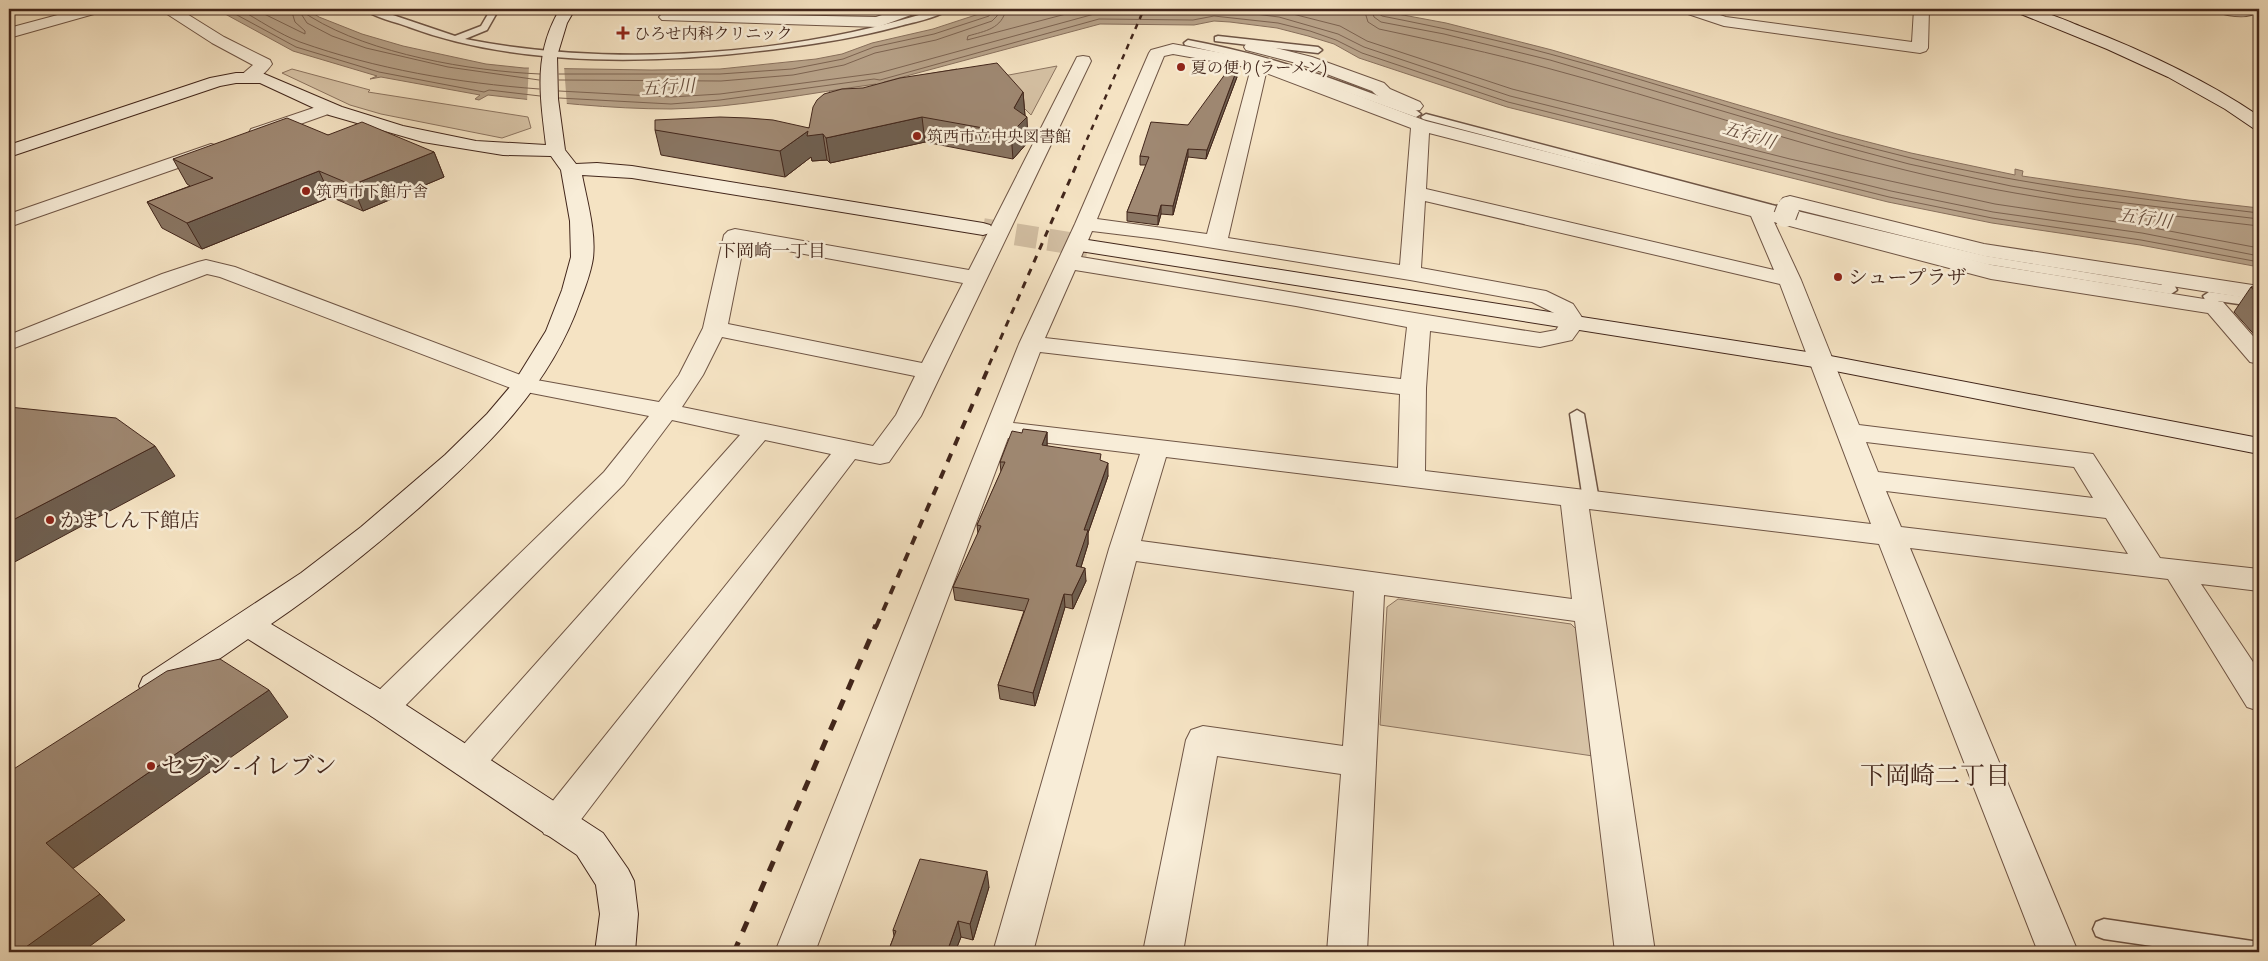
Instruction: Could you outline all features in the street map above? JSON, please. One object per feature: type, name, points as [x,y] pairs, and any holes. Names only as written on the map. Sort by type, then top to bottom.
[{"type":"street","points":[[9,33],[96,9]]},
{"type":"street","points":[[169,9],[218,40],[264,64],[247,77]]},
{"type":"street","points":[[133,701],[312,581],[456,461],[496,420],[525,385],[558,331],[574,290],[582,257],[580,220],[571,170],[556,150],[551,120],[548,79],[550,54],[559,24],[567,9]]},
{"type":"street","points":[[676,9],[667,17],[878,22],[914,9]]},
{"type":"street","points":[[1687,9],[1724,21],[1920,48],[1922,9]]},
{"type":"street","points":[[2021,9],[2107,43],[2173,74],[2214,95],[2259,124]]},
{"type":"street","points":[[2220,9],[2246,12]]},
{"type":"street","points":[[1192,44],[1418,117],[1760,214],[1787,211],[1984,250],[2259,293]]},
{"type":"street","points":[[796,952],[1000,429],[1031,344],[1069,262],[1087,235],[1157,53],[1192,44],[1280,52],[1378,87],[1418,117],[1787,211],[1991,272],[2215,307],[2259,357]]},
{"type":"street","points":[[9,343],[170,279],[206,267],[227,272],[525,385],[666,411],[880,456],[908,416],[974,278],[1083,61]]},
{"type":"street","points":[[1216,242],[1260,65]]},
{"type":"street","points":[[9,152],[216,82],[247,77],[262,78],[328,108],[377,124],[454,142],[511,151],[556,150]]},
{"type":"street","points":[[9,221],[328,108]]},
{"type":"street","points":[[1410,273],[1418,117]]},
{"type":"street","points":[[571,170],[597,168],[623,170],[983,229]]},
{"type":"street","points":[[1414,192],[1790,280]]},
{"type":"street","points":[[1760,214],[1790,280],[1820,360],[2058,952]]},
{"type":"street","points":[[383,707],[614,478],[666,411],[691,375],[716,328],[734,235],[974,278]]},
{"type":"street","points":[[1087,235],[1216,242],[1410,273],[1538,296],[1565,309],[1573,322]]},
{"type":"street","points":[[1087,235],[1573,322],[1820,360],[2259,446]]},
{"type":"street","points":[[1069,262],[1296,299],[1419,322],[1540,340],[1564,335],[1573,322]]},
{"type":"street","points":[[1411,478],[1413,388],[1419,322]]},
{"type":"street","points":[[716,328],[930,372]]},
{"type":"street","points":[[1031,344],[1413,388]]},
{"type":"street","points":[[1000,429],[1582,500],[1749,517],[2259,580]]},
{"type":"street","points":[[468,763],[758,430]]},
{"type":"street","points":[[1849,432],[2083,460],[2115,510],[2164,568],[2259,698]]},
{"type":"street","points":[[1013,952],[1124,549],[1155,448]]},
{"type":"street","points":[[557,822],[850,449]]},
{"type":"street","points":[[1869,480],[2115,510]]},
{"type":"street","points":[[1582,500],[1589,612],[1635,952]]},
{"type":"street","points":[[1124,549],[1589,612]]},
{"type":"street","points":[[1347,952],[1370,582]]},
{"type":"street","points":[[249,625],[383,707],[590,844],[615,881],[619,914],[615,952]]},
{"type":"street","points":[[1163,952],[1203,740],[1359,762]]},
{"type":"lane","points":[[368,9],[414,27],[456,39],[550,54],[641,58],[676,57],[766,48],[889,27],[945,9]]},
{"type":"lane","points":[[456,39],[484,28],[495,9]]},
{"type":"lane","points":[[1192,44],[1318,50]]},
{"type":"lane","points":[[1418,117],[1770,208],[1986,260],[2171,290],[2165,279]]},
{"type":"lane","points":[[2215,307],[2209,296],[2259,303]]},
{"type":"lane","points":[[1577,414],[1582,500]]},
{"type":"lane","points":[[2104,929],[2259,952]]},
{"type":"shaded area","points":[[1057,66],[1031,115],[1001,85],[846,111],[829,91],[957,69],[966,83]]},
{"type":"shaded area","points":[[292,69],[370,90],[368,92],[528,117],[531,128],[502,138],[381,114],[350,105],[282,73]]},
{"type":"shaded area","points":[[1398,599],[1571,624],[1579,632],[1593,756],[1380,725],[1387,607]]},
{"type":"water","name":"五行川","points":[[216,9],[307,9],[319,17],[362,34],[403,46],[486,64],[524,68],[652,70],[720,69],[816,59],[842,54],[872,43],[933,29],[994,9],[1371,9],[1446,23],[1552,50],[1837,134],[1911,153],[2015,175],[2015,169],[2023,171],[2022,176],[2188,200],[2259,208],[2259,267],[2140,245],[1992,223],[1888,202],[1507,107],[1359,58],[1334,44],[1308,36],[1277,28],[1230,22],[1214,21],[1194,25],[1100,24],[884,82],[878,87],[876,84],[721,106],[648,109],[557,103],[488,95],[479,100],[475,99],[480,95],[381,77],[370,79],[377,76],[293,51]]},
{"type":"pier","points":[[529,66],[564,66],[567,106],[527,102]]},
{"type":"building","points":[[997,63],[1023,92],[1014,108],[1027,117],[1011,133],[922,117],[826,138],[823,134],[807,136],[808,131],[780,151],[655,130],[655,120],[720,117],[773,120],[809,128],[813,107],[824,94],[842,89],[863,88],[900,78]]},
{"type":"building","points":[[1231,66],[1237,69],[1207,150],[1188,149],[1173,206],[1161,205],[1158,216],[1127,212],[1149,157],[1140,156],[1151,122],[1188,125]]},
{"type":"building","points":[[287,118],[328,135],[362,122],[434,152],[352,185],[319,171],[187,223],[147,202],[213,178],[173,159]]},
{"type":"building","points":[[2251,287],[2259,287],[2259,296]]},
{"type":"building","points":[[9,407],[116,418],[155,446],[9,522]]},
{"type":"building","points":[[1023,429],[1047,432],[1042,445],[1101,454],[1100,460],[1108,463],[1084,530],[1088,530],[1076,566],[1085,568],[1072,595],[1064,594],[1033,693],[998,685],[1029,599],[953,587],[981,526],[977,525],[1005,462],[1000,462],[1012,431],[1022,433]]},
{"type":"building","points":[[220,659],[269,690],[46,843],[100,894],[17,952],[9,944],[9,772],[167,671]]},
{"type":"building","points":[[920,859],[987,871],[970,924],[958,921],[947,952],[888,952],[896,931],[893,930]]},
{"type":"tunnel","points":[[983,229],[1088,246]]},
{"type":"railway","points":[[1078,160],[1144,9]]},
{"type":"railway","points":[[989,365],[1079,159]]},
{"type":"railway","points":[[876,627],[990,364]]},
{"type":"railway","points":[[734,952],[876,625]]},
{"type":"place","name":"ひろせ内科クリニック","points":[[623,33]]},
{"type":"place","name":"夏の便り(ラーメン)","points":[[1181,67]]},
{"type":"place","name":"筑西市立中央図書館","points":[[917,136]]},
{"type":"place","name":"筑西市下館庁舎","points":[[306,191]]},
{"type":"place","name":"シュープラザ","points":[[1838,277]]},
{"type":"place","name":"かましん下館店","points":[[50,520]]},
{"type":"place","name":"セブン-イレブン","points":[[151,766]]},
{"type":"district","name":"下岡崎一丁目","points":[[772,251]]},
{"type":"district","name":"下岡崎二丁目","points":[[1935,775]]}]
